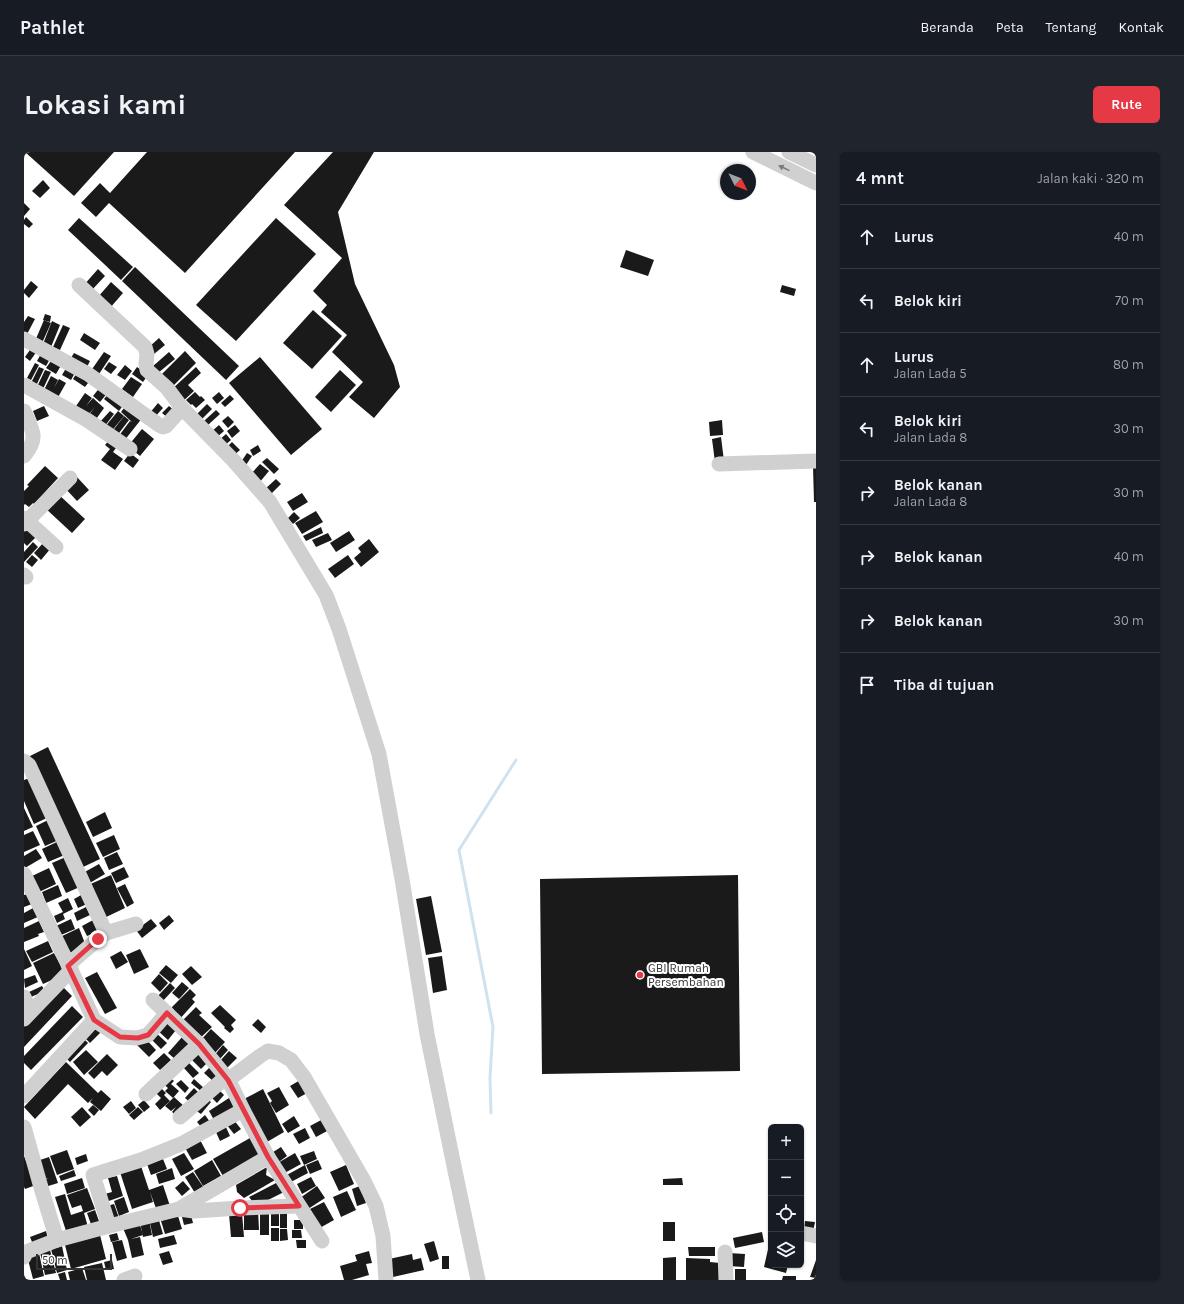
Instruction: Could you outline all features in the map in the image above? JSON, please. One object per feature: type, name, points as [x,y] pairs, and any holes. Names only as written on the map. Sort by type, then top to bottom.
[{"type":"street","points":[[752,152],[816,183]]},
{"type":"street","points":[[789,152],[816,165]]},
{"type":"street","points":[[79,285],[145,347],[147,354],[147,370],[167,388],[182,408],[233,460],[270,502],[326,595],[339,629],[379,754],[427,1034],[478,1280]]},
{"type":"street","points":[[24,339],[88,374],[163,427],[166,426],[182,408]]},
{"type":"street","points":[[24,385],[87,420],[130,450]]},
{"type":"street","points":[[24,411],[32,428],[34,439],[31,448],[24,456]]},
{"type":"street","points":[[719,464],[816,461]]},
{"type":"street","points":[[56,547],[25,521],[70,478]]},
{"type":"street","points":[[24,761],[29,765],[106,933]]},
{"type":"street","points":[[26,883],[70,968],[94,1020],[120,1037],[138,1038],[148,1035],[167,1013]]},
{"type":"street","points":[[27,1015],[98,939],[106,933],[136,924]]},
{"type":"street","points":[[24,997],[27,1015]]},
{"type":"street","points":[[153,1000],[199,1044],[227,1079],[268,1157],[322,1241]]},
{"type":"street","points":[[24,1096],[94,1020]]},
{"type":"street","points":[[146,1094],[199,1044]]},
{"type":"street","points":[[180,1117],[227,1079],[268,1051],[279,1053],[291,1060],[304,1077],[364,1181],[376,1206],[383,1236],[386,1280]]},
{"type":"street","points":[[109,1226],[93,1175],[141,1160],[181,1144],[243,1110]]},
{"type":"street","points":[[24,1127],[57,1240]]},
{"type":"street","points":[[24,1257],[26,1252],[57,1240],[179,1209],[268,1157]]},
{"type":"street","points":[[179,1209],[194,1211],[299,1206]]},
{"type":"street","points":[[804,1234],[816,1236]]},
{"type":"street","points":[[725,1252],[726,1280]]},
{"type":"building","points":[[25,152],[114,152],[74,196]]},
{"type":"building","points":[[147,152],[295,152],[185,273],[109,203],[96,217],[81,203],[100,183],[110,193]]},
{"type":"building","points":[[333,152],[374,152],[338,212],[355,284],[394,365],[400,387],[374,418],[349,397],[363,382],[332,352],[347,335],[321,312],[327,305],[313,291],[342,258],[284,205]]},
{"type":"building","points":[[43,180],[50,188],[40,198],[32,191]]},
{"type":"building","points":[[24,203],[30,209],[24,216]]},
{"type":"building","points":[[26,217],[33,224],[29,228],[24,224]]},
{"type":"building","points":[[79,218],[133,267],[121,280],[68,230]]},
{"type":"building","points":[[276,218],[316,254],[236,341],[196,305]]},
{"type":"building","points":[[626,250],[654,260],[648,276],[620,267]]},
{"type":"building","points":[[135,267],[239,366],[226,380],[122,281]]},
{"type":"building","points":[[98,269],[105,276],[90,292],[83,286]]},
{"type":"building","points":[[31,281],[38,287],[29,298],[24,293],[24,290]]},
{"type":"building","points":[[111,282],[123,293],[110,308],[98,297]]},
{"type":"building","points":[[782,285],[796,289],[794,296],[780,292]]},
{"type":"building","points":[[313,310],[342,336],[312,369],[283,343]]},
{"type":"building","points":[[45,314],[51,316],[50,322],[43,320]]},
{"type":"building","points":[[28,316],[35,319],[25,338],[24,322]]},
{"type":"building","points":[[44,320],[51,323],[42,343],[35,341]]},
{"type":"building","points":[[52,321],[60,325],[51,347],[43,344]]},
{"type":"building","points":[[63,325],[70,328],[60,350],[53,347]]},
{"type":"building","points":[[84,333],[100,343],[95,350],[80,340]]},
{"type":"building","points":[[159,338],[165,345],[154,354],[148,348]]},
{"type":"building","points":[[32,347],[37,351],[30,361],[25,357]]},
{"type":"building","points":[[185,351],[196,363],[171,388],[159,377]]},
{"type":"building","points":[[42,352],[51,357],[46,366],[37,361]]},
{"type":"building","points":[[104,352],[111,356],[97,377],[90,372]]},
{"type":"building","points":[[169,352],[175,359],[158,373],[152,367]]},
{"type":"building","points":[[74,353],[90,361],[87,367],[71,358]]},
{"type":"building","points":[[260,357],[322,429],[291,455],[229,383]]},
{"type":"building","points":[[51,361],[63,362],[56,374],[46,368]]},
{"type":"building","points":[[109,362],[117,367],[111,374],[104,369]]},
{"type":"building","points":[[35,363],[39,365],[31,380],[27,378]]},
{"type":"building","points":[[68,365],[77,369],[71,380],[62,375]]},
{"type":"building","points":[[125,365],[132,371],[125,380],[117,375]]},
{"type":"building","points":[[39,367],[44,369],[36,386],[31,383]]},
{"type":"building","points":[[137,367],[148,375],[143,382],[132,374]]},
{"type":"building","points":[[196,367],[201,373],[188,385],[194,391],[181,403],[170,391]]},
{"type":"building","points":[[45,370],[51,372],[42,391],[36,389]]},
{"type":"building","points":[[340,370],[356,385],[331,412],[315,397]]},
{"type":"building","points":[[78,371],[91,379],[85,387],[73,379]]},
{"type":"building","points":[[51,376],[58,380],[54,388],[59,379],[66,383],[57,399],[44,390]]},
{"type":"building","points":[[131,377],[142,384],[133,397],[122,389]]},
{"type":"building","points":[[101,386],[109,391],[100,402],[93,396]]},
{"type":"building","points":[[195,392],[205,400],[196,408],[186,400]]},
{"type":"building","points":[[219,392],[224,398],[217,404],[212,398]]},
{"type":"building","points":[[85,393],[92,398],[86,406],[93,398],[104,408],[94,422],[87,417],[95,407],[87,416],[74,409]]},
{"type":"building","points":[[109,393],[124,404],[119,411],[104,399]]},
{"type":"building","points":[[230,395],[234,399],[225,407],[221,403]]},
{"type":"building","points":[[158,403],[163,408],[154,418],[149,414]]},
{"type":"building","points":[[127,404],[143,417],[124,441],[118,437],[130,421],[132,422],[121,412]]},
{"type":"building","points":[[207,404],[212,409],[202,419],[197,414]]},
{"type":"building","points":[[44,406],[49,416],[37,421],[33,411]]},
{"type":"building","points":[[169,406],[175,411],[168,418],[162,413]]},
{"type":"building","points":[[216,410],[220,414],[208,425],[204,421]]},
{"type":"building","points":[[110,411],[114,414],[104,427],[99,423]]},
{"type":"building","points":[[118,411],[124,416],[110,433],[104,428]]},
{"type":"building","points":[[124,416],[129,420],[116,437],[111,433]]},
{"type":"building","points":[[228,416],[234,422],[228,428],[222,421]]},
{"type":"building","points":[[722,420],[723,435],[710,436],[709,422]]},
{"type":"building","points":[[219,425],[224,431],[216,438],[211,432]]},
{"type":"building","points":[[235,425],[240,431],[232,438],[227,431]]},
{"type":"building","points":[[142,429],[154,439],[140,456],[128,446]]},
{"type":"building","points":[[226,434],[231,440],[223,447],[218,441]]},
{"type":"building","points":[[721,437],[724,461],[715,462],[712,439]]},
{"type":"building","points":[[111,438],[119,444],[113,452],[123,459],[115,470],[101,460],[110,449],[105,445]]},
{"type":"building","points":[[232,442],[240,450],[232,457],[225,449]]},
{"type":"building","points":[[258,445],[261,451],[253,456],[250,450]]},
{"type":"building","points":[[130,453],[139,460],[133,468],[124,461]]},
{"type":"building","points":[[247,453],[252,456],[246,465],[241,462]]},
{"type":"building","points":[[267,458],[279,469],[274,474],[262,462]]},
{"type":"building","points":[[260,464],[269,471],[259,483],[250,475]]},
{"type":"building","points":[[45,466],[58,478],[34,504],[33,503],[29,507],[25,504],[24,505],[24,491],[29,486],[27,485]]},
{"type":"building","points":[[813,466],[816,466],[816,502],[814,502]]},
{"type":"building","points":[[76,476],[89,490],[77,501],[64,487]]},
{"type":"building","points":[[276,479],[281,484],[270,495],[265,489]]},
{"type":"building","points":[[57,493],[85,519],[72,533],[44,507]]},
{"type":"building","points":[[302,493],[308,502],[293,511],[287,502]]},
{"type":"building","points":[[316,511],[323,522],[302,534],[295,523]]},
{"type":"building","points":[[294,512],[300,518],[293,524],[288,518]]},
{"type":"building","points":[[24,525],[37,536],[27,546],[24,543]]},
{"type":"building","points":[[321,527],[323,533],[306,541],[303,536]]},
{"type":"building","points":[[349,531],[355,540],[336,552],[330,543]]},
{"type":"building","points":[[328,533],[332,540],[316,547],[312,540]]},
{"type":"building","points":[[369,539],[379,552],[361,567],[354,558],[361,552],[358,548]]},
{"type":"building","points":[[33,542],[38,547],[24,562],[24,552]]},
{"type":"building","points":[[44,542],[51,548],[41,560],[34,553]]},
{"type":"building","points":[[32,555],[38,560],[32,567],[26,562]]},
{"type":"building","points":[[348,555],[354,564],[335,578],[328,569]]},
{"type":"building","points":[[48,747],[100,859],[81,868],[28,757]]},
{"type":"building","points":[[32,777],[49,817],[34,824],[24,801],[24,780]]},
{"type":"building","points":[[24,808],[33,827],[24,831]]},
{"type":"building","points":[[105,812],[112,828],[93,837],[86,822]]},
{"type":"building","points":[[52,818],[61,839],[45,846],[36,826]]},
{"type":"building","points":[[33,831],[40,845],[24,852],[24,835]]},
{"type":"building","points":[[114,835],[120,849],[103,857],[96,843]]},
{"type":"building","points":[[61,840],[67,854],[48,862],[42,849]]},
{"type":"building","points":[[36,849],[42,858],[25,868],[24,856]]},
{"type":"building","points":[[117,852],[123,864],[109,870],[104,858]]},
{"type":"building","points":[[68,856],[82,886],[66,893],[52,863]]},
{"type":"building","points":[[99,864],[105,874],[88,884],[83,873]]},
{"type":"building","points":[[124,867],[129,877],[116,883],[111,873]]},
{"type":"building","points":[[49,868],[56,884],[39,892],[32,876]]},
{"type":"building","points":[[111,875],[125,908],[102,919],[86,886]]},
{"type":"building","name":"GBI Rumah Persembahan","points":[[738,875],[740,1071],[542,1074],[540,879]]},
{"type":"building","points":[[125,884],[134,903],[127,907],[117,888]]},
{"type":"building","points":[[58,885],[62,896],[46,903],[42,892]]},
{"type":"building","points":[[28,894],[32,904],[24,907],[24,895]]},
{"type":"building","points":[[83,894],[87,904],[78,908],[74,899]]},
{"type":"building","points":[[431,896],[442,952],[426,955],[416,899]]},
{"type":"building","points":[[68,898],[73,909],[63,914],[65,919],[57,923],[54,916],[63,912],[58,903]]},
{"type":"building","points":[[35,907],[40,916],[24,923],[24,913]]},
{"type":"building","points":[[86,907],[90,915],[77,921],[74,913]]},
{"type":"building","points":[[169,915],[174,921],[164,930],[159,923]]},
{"type":"building","points":[[71,919],[75,929],[61,935],[56,926]]},
{"type":"building","points":[[95,919],[100,930],[87,936],[82,926]]},
{"type":"building","points":[[151,919],[157,926],[142,938],[136,930]]},
{"type":"building","points":[[39,921],[44,932],[38,934],[39,936],[24,942],[24,928]]},
{"type":"building","points":[[79,928],[86,946],[67,954],[60,937]]},
{"type":"building","points":[[48,941],[53,952],[32,962],[26,951]]},
{"type":"building","points":[[24,949],[32,966],[24,970]]},
{"type":"building","points":[[140,949],[149,967],[134,974],[126,955]]},
{"type":"building","points":[[121,951],[128,962],[116,969],[110,957]]},
{"type":"building","points":[[54,953],[65,974],[43,984],[33,963]]},
{"type":"building","points":[[442,956],[447,990],[433,993],[428,958]]},
{"type":"building","points":[[166,965],[178,975],[171,983],[159,973]]},
{"type":"building","points":[[191,966],[202,977],[192,985],[182,974]]},
{"type":"building","points":[[97,972],[117,1008],[105,1014],[85,978]]},
{"type":"building","points":[[159,974],[168,983],[160,992],[151,983]]},
{"type":"building","points":[[35,975],[38,982],[25,988],[24,979]]},
{"type":"building","points":[[182,982],[189,988],[179,999],[172,993]]},
{"type":"building","points":[[170,983],[175,988],[160,1004],[155,999]]},
{"type":"building","points":[[61,985],[72,996],[24,1047],[24,1024]]},
{"type":"building","points":[[42,986],[45,991],[31,997],[29,992]]},
{"type":"building","points":[[190,989],[196,995],[192,999],[195,1002],[178,1021],[168,1011]]},
{"type":"building","points":[[220,1005],[236,1020],[231,1025],[234,1029],[230,1033],[211,1013]]},
{"type":"building","points":[[72,1006],[83,1017],[31,1070],[24,1063],[24,1056]]},
{"type":"building","points":[[196,1007],[202,1013],[199,1015],[212,1027],[198,1040],[181,1022]]},
{"type":"building","points":[[164,1019],[176,1030],[168,1040],[156,1029]]},
{"type":"building","points":[[258,1019],[266,1027],[261,1033],[252,1025]]},
{"type":"building","points":[[96,1025],[102,1031],[90,1043],[84,1037]]},
{"type":"building","points":[[211,1029],[225,1042],[213,1055],[199,1042]]},
{"type":"building","points":[[154,1031],[167,1043],[161,1049],[148,1036]]},
{"type":"building","points":[[183,1036],[191,1043],[176,1060],[168,1053]]},
{"type":"building","points":[[144,1037],[156,1050],[149,1057],[136,1044]]},
{"type":"building","points":[[83,1038],[88,1043],[70,1062],[65,1057]]},
{"type":"building","points":[[223,1045],[228,1050],[218,1061],[213,1057]]},
{"type":"building","points":[[86,1050],[98,1062],[84,1075],[73,1062]]},
{"type":"building","points":[[198,1050],[209,1061],[201,1069],[190,1058]]},
{"type":"building","points":[[229,1051],[237,1058],[226,1069],[219,1062]]},
{"type":"building","points":[[164,1053],[171,1060],[160,1070],[153,1063]]},
{"type":"building","points":[[107,1054],[118,1065],[107,1076],[102,1071],[94,1079],[88,1073]]},
{"type":"building","points":[[66,1062],[98,1093],[101,1090],[111,1099],[101,1111],[90,1102],[93,1098],[88,1103],[68,1084],[35,1119],[24,1107]]},
{"type":"building","points":[[188,1062],[199,1073],[193,1078],[183,1067]]},
{"type":"building","points":[[211,1066],[221,1075],[214,1082],[204,1073]]},
{"type":"building","points":[[167,1075],[174,1081],[171,1084],[179,1091],[173,1098],[165,1091],[168,1088],[161,1082]]},
{"type":"building","points":[[194,1079],[205,1089],[202,1092],[191,1083]]},
{"type":"building","points":[[302,1079],[309,1092],[298,1098],[290,1086]]},
{"type":"building","points":[[181,1080],[189,1088],[185,1093],[176,1084]]},
{"type":"building","points":[[157,1084],[166,1093],[164,1095],[170,1101],[160,1110],[155,1104],[161,1098],[152,1089]]},
{"type":"building","points":[[279,1087],[289,1105],[276,1113],[270,1103],[272,1101],[267,1093]]},
{"type":"building","points":[[194,1088],[200,1094],[191,1103],[185,1098]]},
{"type":"building","points":[[217,1088],[224,1095],[217,1103],[210,1096]]},
{"type":"building","points":[[263,1089],[284,1132],[267,1142],[244,1099]]},
{"type":"building","points":[[174,1097],[185,1107],[177,1116],[172,1112],[176,1107],[171,1111],[165,1106]]},
{"type":"building","points":[[205,1097],[211,1102],[201,1114],[195,1110]]},
{"type":"building","points":[[229,1098],[235,1107],[214,1120],[209,1111]]},
{"type":"building","points":[[144,1100],[150,1107],[144,1112],[138,1105]]},
{"type":"building","points":[[131,1101],[136,1108],[129,1114],[123,1107]]},
{"type":"building","points":[[93,1105],[99,1110],[94,1116],[88,1110]]},
{"type":"building","points":[[82,1107],[91,1117],[80,1127],[71,1117]]},
{"type":"building","points":[[138,1107],[143,1112],[134,1120],[129,1115]]},
{"type":"building","points":[[205,1115],[210,1122],[202,1128],[197,1122]]},
{"type":"building","points":[[294,1116],[300,1126],[288,1133],[282,1124]]},
{"type":"building","points":[[233,1119],[241,1129],[234,1134],[226,1124]]},
{"type":"building","points":[[323,1119],[329,1130],[316,1137],[310,1126]]},
{"type":"building","points":[[225,1125],[230,1136],[220,1141],[215,1130]]},
{"type":"building","points":[[305,1128],[310,1138],[299,1144],[293,1134]]},
{"type":"building","points":[[199,1138],[207,1153],[192,1160],[184,1146]]},
{"type":"building","points":[[250,1138],[259,1154],[223,1176],[213,1159]]},
{"type":"building","points":[[281,1147],[287,1156],[276,1164],[270,1154]]},
{"type":"building","points":[[67,1150],[74,1169],[57,1175],[50,1156]]},
{"type":"building","points":[[314,1151],[317,1159],[304,1165],[300,1156]]},
{"type":"building","points":[[184,1153],[194,1169],[181,1176],[172,1159]]},
{"type":"building","points":[[295,1153],[301,1164],[281,1175],[276,1164]]},
{"type":"building","points":[[86,1154],[88,1161],[77,1165],[75,1158]]},
{"type":"building","points":[[24,1156],[36,1185],[25,1189],[24,1187]]},
{"type":"building","points":[[49,1157],[58,1183],[45,1187],[43,1180],[49,1178],[44,1179],[37,1161]]},
{"type":"building","points":[[163,1159],[167,1169],[151,1175],[147,1164]]},
{"type":"building","points":[[212,1160],[221,1176],[203,1186],[194,1171]]},
{"type":"building","points":[[318,1160],[322,1169],[310,1174],[306,1165]]},
{"type":"building","points":[[305,1165],[308,1173],[289,1183],[285,1176]]},
{"type":"building","points":[[346,1165],[354,1184],[339,1191],[330,1172]]},
{"type":"building","points":[[141,1166],[149,1190],[163,1185],[170,1206],[157,1211],[150,1192],[153,1202],[132,1209],[120,1172]]},
{"type":"building","points":[[267,1167],[266,1175],[275,1180],[244,1198],[237,1192],[236,1185]]},
{"type":"building","points":[[172,1168],[175,1179],[159,1184],[156,1174]]},
{"type":"building","points":[[74,1170],[76,1176],[61,1181],[59,1176]]},
{"type":"building","points":[[193,1172],[204,1188],[195,1193],[185,1177]]},
{"type":"building","points":[[117,1176],[123,1196],[103,1203],[101,1195],[112,1192],[108,1178]]},
{"type":"building","points":[[311,1177],[316,1186],[302,1194],[297,1184]]},
{"type":"building","points":[[82,1178],[85,1188],[67,1194],[64,1184]]},
{"type":"building","points":[[682,1178],[683,1185],[663,1185],[663,1179]]},
{"type":"building","points":[[183,1181],[190,1189],[182,1196],[175,1188]]},
{"type":"building","points":[[278,1182],[284,1192],[256,1206],[249,1197]]},
{"type":"building","points":[[317,1186],[325,1198],[308,1209],[300,1198]]},
{"type":"building","points":[[360,1186],[366,1203],[357,1206],[352,1189]]},
{"type":"building","points":[[87,1188],[95,1209],[84,1213],[88,1227],[67,1234],[55,1197],[65,1194],[71,1215],[83,1211],[81,1205],[72,1208],[67,1195]]},
{"type":"building","points":[[347,1191],[356,1210],[341,1217],[333,1197]]},
{"type":"building","points":[[124,1197],[129,1212],[119,1216],[114,1201]]},
{"type":"building","points":[[324,1202],[334,1220],[318,1229],[308,1210]]},
{"type":"building","points":[[114,1204],[119,1218],[109,1221],[104,1207]]},
{"type":"building","points":[[287,1209],[287,1228],[280,1228],[280,1210]]},
{"type":"building","points":[[95,1210],[100,1224],[92,1227],[87,1213]]},
{"type":"building","points":[[244,1210],[258,1210],[259,1230],[244,1230]]},
{"type":"building","points":[[271,1210],[279,1210],[279,1226],[271,1226]]},
{"type":"building","points":[[260,1211],[269,1211],[269,1235],[260,1235]]},
{"type":"building","points":[[242,1213],[244,1237],[231,1237],[229,1214]]},
{"type":"building","points":[[191,1215],[193,1223],[184,1225],[182,1217]]},
{"type":"building","points":[[178,1216],[182,1229],[165,1234],[161,1221]]},
{"type":"building","points":[[158,1217],[163,1234],[153,1237],[149,1219]]},
{"type":"building","points":[[149,1220],[152,1235],[143,1237],[140,1222]]},
{"type":"building","points":[[294,1220],[303,1220],[303,1229],[294,1229]]},
{"type":"building","points":[[805,1221],[815,1222],[813,1232],[804,1231]]},
{"type":"building","points":[[663,1222],[675,1222],[675,1241],[663,1241]]},
{"type":"building","points":[[140,1225],[143,1235],[131,1239],[140,1237],[144,1255],[132,1258],[128,1240],[123,1228]]},
{"type":"building","points":[[271,1228],[279,1228],[279,1241],[271,1241]]},
{"type":"building","points":[[280,1229],[287,1229],[288,1240],[280,1241]]},
{"type":"building","points":[[292,1230],[301,1230],[302,1238],[292,1238]]},
{"type":"building","points":[[46,1231],[49,1242],[34,1247],[30,1237]]},
{"type":"building","points":[[762,1232],[764,1242],[735,1248],[733,1238]]},
{"type":"building","points":[[117,1233],[119,1240],[111,1242],[109,1235]]},
{"type":"building","points":[[100,1235],[106,1259],[71,1269],[65,1245]]},
{"type":"building","points":[[174,1235],[177,1244],[160,1248],[158,1239]]},
{"type":"building","points":[[122,1240],[127,1258],[117,1261],[112,1242]]},
{"type":"building","points":[[296,1240],[306,1240],[306,1248],[297,1248]]},
{"type":"building","points":[[434,1241],[439,1259],[430,1262],[424,1244]]},
{"type":"building","points":[[62,1246],[67,1270],[57,1273],[51,1249]]},
{"type":"building","points":[[688,1247],[715,1247],[715,1256],[689,1256]]},
{"type":"building","points":[[768,1249],[768,1268],[787,1268],[786,1273],[764,1267]]},
{"type":"building","points":[[50,1250],[56,1273],[45,1275],[40,1252]]},
{"type":"building","points":[[169,1251],[173,1262],[163,1265],[159,1254]]},
{"type":"building","points":[[369,1251],[372,1263],[366,1264],[369,1275],[352,1280],[344,1280],[340,1266],[357,1261],[355,1255]]},
{"type":"building","points":[[39,1253],[44,1276],[33,1279],[27,1256]]},
{"type":"building","points":[[728,1253],[745,1254],[744,1267],[728,1266]]},
{"type":"building","points":[[412,1254],[413,1260],[421,1258],[424,1270],[393,1277],[389,1259]]},
{"type":"building","points":[[442,1256],[449,1256],[449,1269],[442,1269]]},
{"type":"building","points":[[676,1257],[676,1280],[663,1280],[663,1258]]},
{"type":"building","points":[[686,1258],[710,1259],[710,1262],[720,1263],[719,1280],[686,1280]]},
{"type":"building","points":[[112,1260],[114,1269],[106,1270],[104,1262]]},
{"type":"building","points":[[816,1260],[816,1278],[810,1277]]},
{"type":"building","points":[[102,1263],[106,1280],[87,1280],[84,1267]]},
{"type":"building","points":[[82,1268],[86,1280],[70,1280],[68,1272]]},
{"type":"building","points":[[735,1269],[746,1269],[746,1280],[735,1280]]},
{"type":"building","points":[[65,1272],[67,1280],[60,1280],[58,1274]]},
{"type":"building","points":[[783,1276],[796,1276],[796,1280],[782,1280]]},
{"type":"waterway","points":[[491,1113],[490,1078],[493,1027],[459,850],[516,760]]},
{"type":"place","name":"GBI Rumah Persembahan","points":[[640,975]]},
{"type":"route","points":[[98,939],[68,966],[94,1020],[120,1037],[138,1038],[148,1035],[167,1013],[199,1044],[228,1080],[268,1157],[299,1206],[240,1208]]}]
